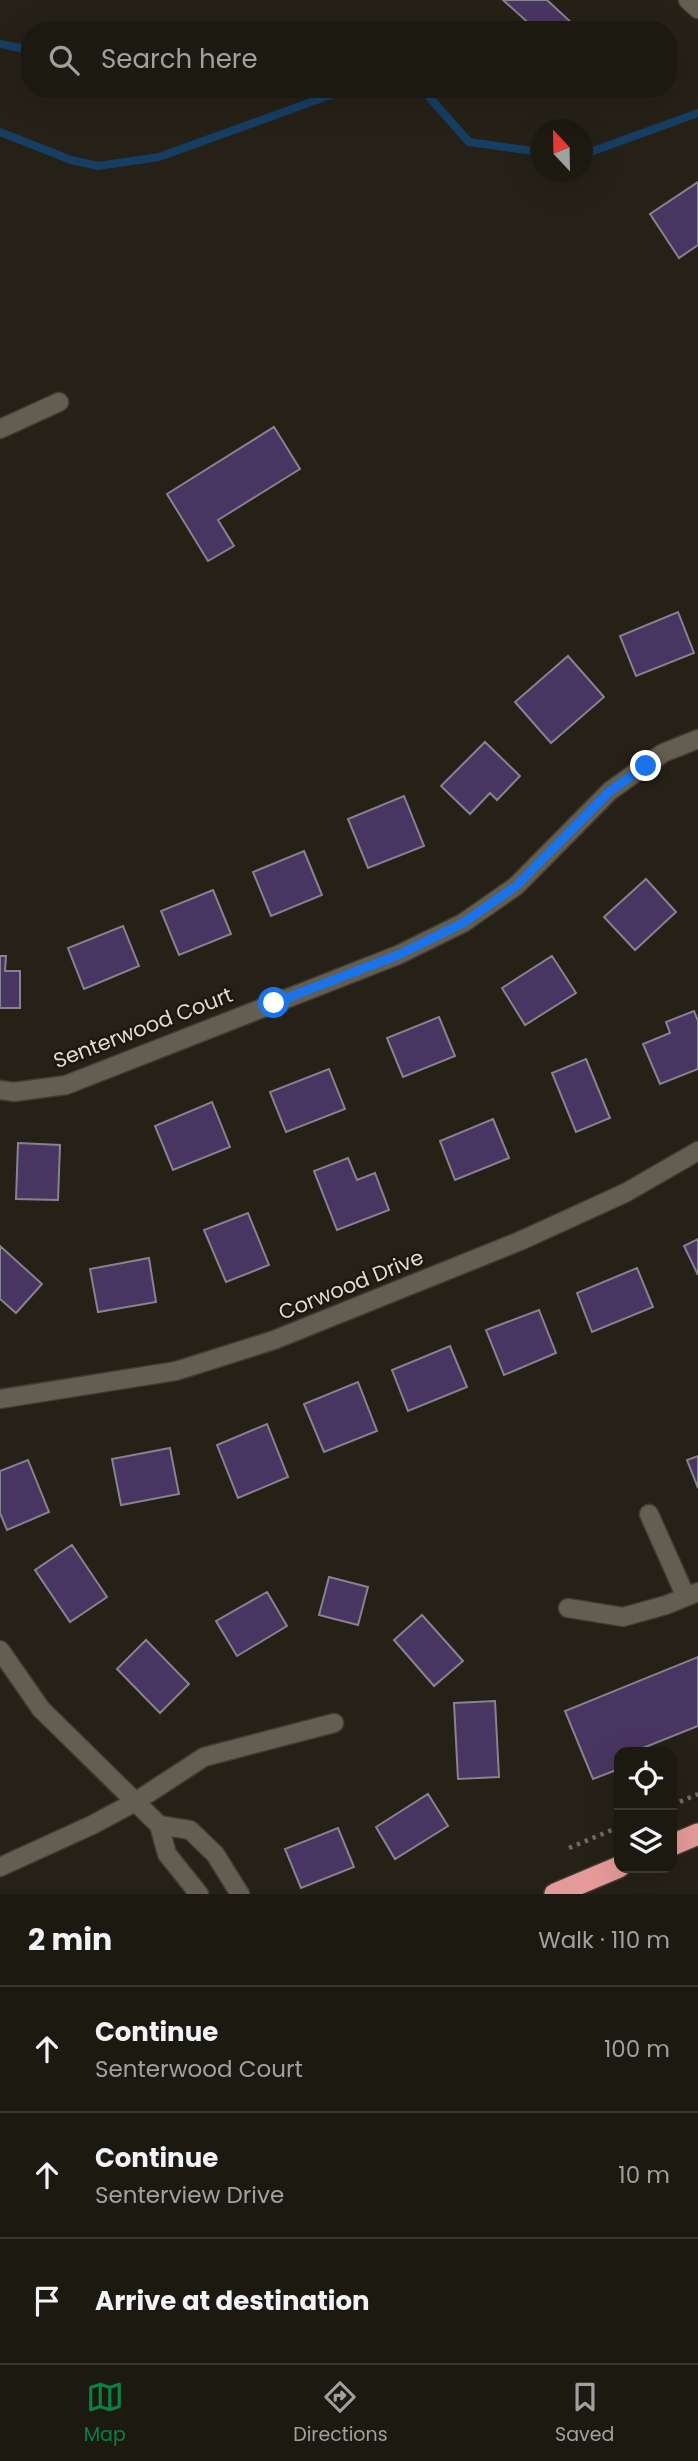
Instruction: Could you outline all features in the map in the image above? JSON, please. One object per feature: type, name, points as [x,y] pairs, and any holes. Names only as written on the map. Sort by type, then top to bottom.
[{"type":"highway","points":[[677,1843],[698,1834]]},
{"type":"highway","points":[[555,1894],[614,1869]]},
{"type":"street","points":[[688,0],[698,9]]},
{"type":"street","points":[[0,429],[59,402]]},
{"type":"street","name":"Senterwood Court","points":[[0,1090],[13,1092],[66,1084],[153,1053],[224,1022],[398,955],[463,923],[516,886],[610,791],[663,753],[698,739]]},
{"type":"street","name":"Corwood Drive","points":[[0,1399],[176,1371],[274,1340],[520,1241],[625,1193],[698,1151]]},
{"type":"street","points":[[568,1608],[623,1617],[692,1595],[649,1514]]},
{"type":"street","points":[[0,1650],[41,1709],[159,1825],[167,1854],[199,1894]]},
{"type":"street","points":[[0,1867],[135,1802],[204,1757],[334,1723]]},
{"type":"street","points":[[159,1825],[190,1830],[215,1854],[240,1894]]},
{"type":"path","points":[[677,1803],[698,1794]]},
{"type":"path","points":[[569,1848],[614,1829]]},
{"type":"building","points":[[503,0],[547,0],[570,21],[526,21]]},
{"type":"building","points":[[698,182],[698,245],[679,258],[650,214]]},
{"type":"building","points":[[274,427],[300,469],[218,520],[234,546],[208,561],[167,494]]},
{"type":"building","points":[[678,612],[694,653],[636,676],[620,636]]},
{"type":"building","points":[[568,656],[604,697],[551,743],[515,702]]},
{"type":"building","points":[[485,742],[520,776],[497,800],[490,793],[470,814],[441,786]]},
{"type":"building","points":[[404,796],[424,846],[368,868],[348,819]]},
{"type":"building","points":[[304,851],[322,895],[271,916],[253,872]]},
{"type":"building","points":[[646,879],[676,912],[635,950],[604,917]]},
{"type":"building","points":[[213,890],[231,934],[179,955],[161,911]]},
{"type":"building","points":[[123,926],[139,966],[84,989],[68,948]]},
{"type":"building","points":[[0,956],[6,956],[5,971],[20,971],[20,1008],[0,1008]]},
{"type":"building","points":[[552,956],[576,993],[525,1025],[502,988]]},
{"type":"building","points":[[694,1011],[698,1021],[698,1069],[660,1084],[643,1044],[670,1033],[666,1022]]},
{"type":"building","points":[[439,1017],[455,1056],[403,1077],[387,1038]]},
{"type":"building","points":[[586,1059],[610,1118],[576,1132],[552,1073]]},
{"type":"building","points":[[329,1069],[345,1109],[286,1132],[270,1092]]},
{"type":"building","points":[[212,1102],[230,1147],[173,1170],[155,1126]]},
{"type":"building","points":[[493,1119],[509,1158],[455,1180],[440,1141]]},
{"type":"building","points":[[18,1143],[60,1145],[58,1200],[16,1199]]},
{"type":"building","points":[[348,1158],[357,1180],[375,1173],[389,1210],[337,1230],[314,1171]]},
{"type":"building","points":[[248,1213],[269,1265],[226,1282],[204,1230]]},
{"type":"building","points":[[698,1239],[698,1275],[684,1246]]},
{"type":"building","points":[[0,1246],[42,1284],[16,1313],[0,1299]]},
{"type":"building","points":[[149,1258],[156,1302],[98,1312],[90,1269]]},
{"type":"building","points":[[637,1268],[653,1307],[592,1332],[577,1293]]},
{"type":"building","points":[[539,1310],[556,1353],[504,1375],[486,1330]]},
{"type":"building","points":[[450,1346],[467,1387],[408,1411],[392,1370]]},
{"type":"building","points":[[358,1382],[377,1431],[324,1452],[304,1404]]},
{"type":"building","points":[[267,1424],[288,1477],[238,1498],[217,1445]]},
{"type":"building","points":[[170,1448],[179,1494],[121,1505],[112,1459]]},
{"type":"building","points":[[698,1456],[698,1488],[687,1460]]},
{"type":"building","points":[[28,1460],[49,1512],[7,1530],[0,1513],[0,1471]]},
{"type":"building","points":[[72,1545],[107,1597],[70,1622],[35,1570]]},
{"type":"building","points":[[329,1577],[368,1587],[358,1625],[319,1615]]},
{"type":"building","points":[[267,1592],[287,1626],[237,1656],[216,1621]]},
{"type":"building","points":[[422,1615],[463,1661],[434,1686],[394,1640]]},
{"type":"building","points":[[146,1640],[189,1684],[160,1713],[117,1669]]},
{"type":"building","points":[[698,1657],[698,1726],[646,1747],[614,1747],[614,1771],[593,1779],[565,1711]]},
{"type":"building","points":[[495,1701],[499,1777],[458,1779],[454,1703]]},
{"type":"building","points":[[428,1794],[448,1826],[395,1859],[376,1827]]},
{"type":"building","points":[[338,1828],[354,1867],[301,1888],[285,1849]]},
{"type":"waterway","points":[[0,44],[21,48]]},
{"type":"waterway","points":[[0,132],[71,160],[98,166],[159,157],[322,98]]},
{"type":"waterway","points":[[430,98],[469,142],[530,151]]},
{"type":"waterway","points":[[593,151],[698,113]]},
{"type":"route","points":[[274,1003],[398,955],[463,923],[516,886],[610,791],[646,766]]}]
